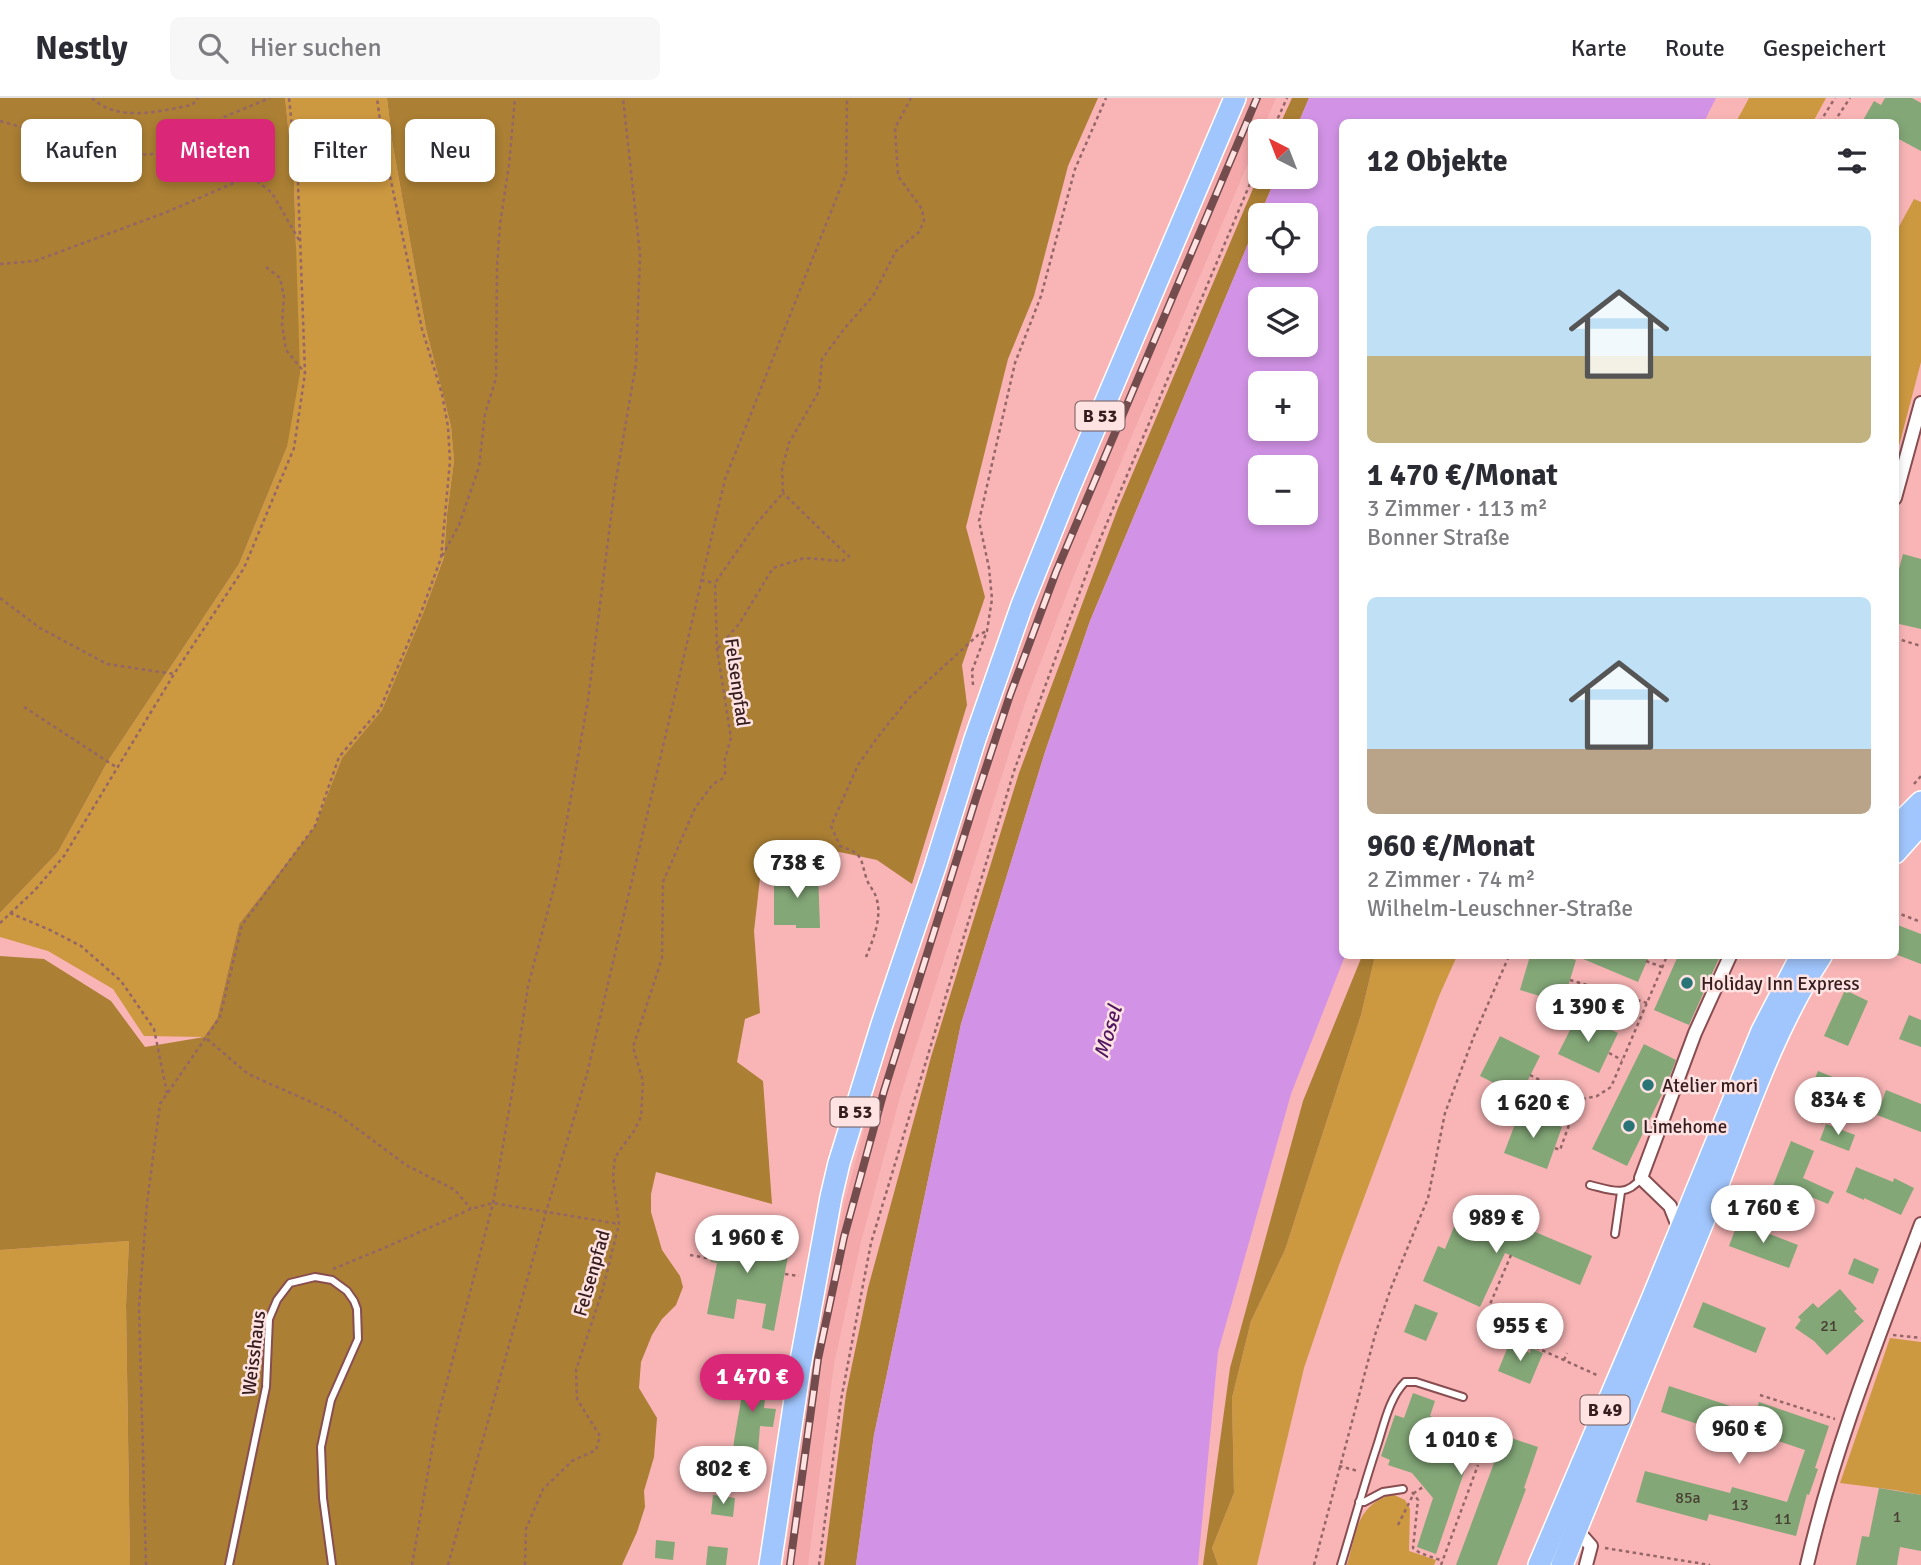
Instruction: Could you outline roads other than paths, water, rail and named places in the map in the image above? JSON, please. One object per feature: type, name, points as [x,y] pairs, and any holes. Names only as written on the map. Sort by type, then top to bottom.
[{"type":"main road","name":"B 53","points":[[770,1565],[800,1366],[831,1197],[882,1024],[1021,606],[1235,98]]},
{"type":"main road","points":[[1899,824],[1921,802]]},
{"type":"main road","points":[[1899,849],[1921,824]]},
{"type":"main road","name":"B 49","points":[[1562,1565],[1567,1525],[1680,1231],[1762,1031],[1799,959]]},
{"type":"main road","name":"B 49","points":[[1539,1565],[1567,1525],[1690,1252],[1770,1052],[1819,959]]},
{"type":"street","points":[[1899,483],[1921,403]]},
{"type":"street","points":[[1680,1231],[1670,1206],[1641,1178],[1695,1033],[1729,959]]},
{"type":"street","points":[[1807,1565],[1825,1491],[1921,1224]]},
{"type":"street","points":[[1567,1525],[1591,1546],[1586,1565]]},
{"type":"lane","points":[[1590,1185],[1621,1192],[1635,1186],[1641,1178]]},
{"type":"lane","points":[[1615,1234],[1621,1192]]},
{"type":"lane","name":"Weisshaus","points":[[229,1565],[266,1387],[269,1319],[277,1300],[290,1283],[315,1277],[332,1280],[347,1291],[357,1310],[358,1339],[331,1400],[321,1447],[323,1498],[332,1565]]},
{"type":"lane","points":[[1341,1565],[1397,1390],[1405,1382],[1416,1382],[1463,1398]]},
{"type":"lane","points":[[1359,1502],[1384,1492],[1403,1489]]},
{"type":"water","name":"Mosel","points":[[1309,98],[1716,98],[1706,119],[1339,119],[1339,959],[1344,959],[1291,1094],[1218,1352],[1198,1565],[856,1565],[874,1435],[961,1024],[1045,752],[1090,621],[1248,244],[1248,273],[1318,273],[1318,203],[1265,203],[1271,189],[1318,189],[1318,119],[1300,119]]},
{"type":"railway","points":[[790,1565],[818,1359],[844,1237],[884,1091],[976,798],[1010,695],[1056,572],[1257,98]]},
{"type":"place","name":"Holiday Inn Express","points":[[1687,983]]},
{"type":"place","name":"Atelier mori","points":[[1648,1085]]},
{"type":"place","name":"Limehome","points":[[1629,1126]]}]
